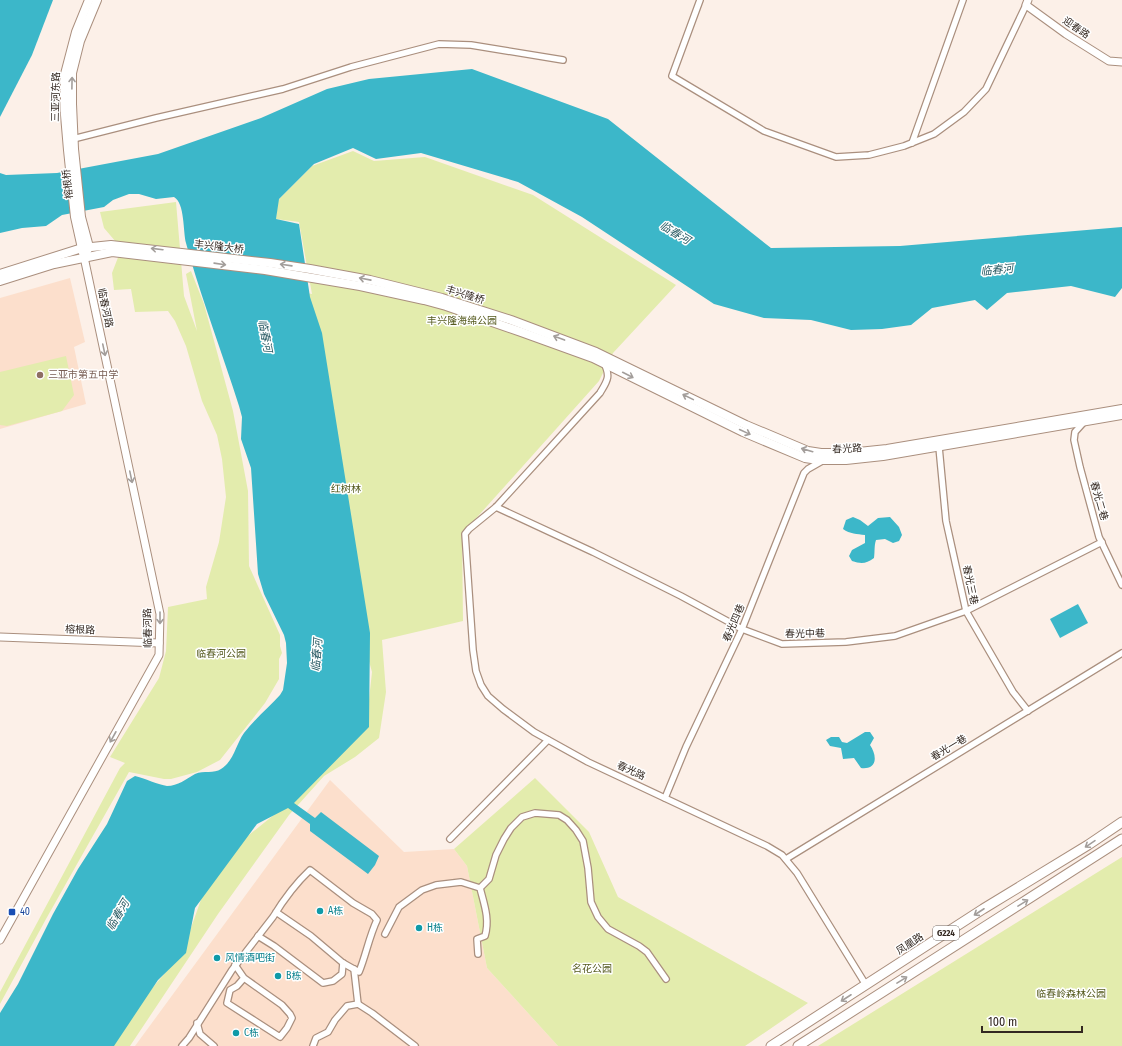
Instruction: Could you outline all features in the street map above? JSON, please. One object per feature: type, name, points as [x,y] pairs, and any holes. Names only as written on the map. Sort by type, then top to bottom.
[{"type":"highway","name":"凤凰路","points":[[771,1046],[1122,822]]},
{"type":"highway","name":"G224","points":[[798,1046],[1122,839]]},
{"type":"main road","name":"三亚河东路","points":[[71,150],[65,115],[65,74],[76,32],[89,0]]},
{"type":"main road","name":"三亚河东路","points":[[71,150],[73,139],[72,73],[80,40],[97,0]]},
{"type":"main road","name":"榕根桥","points":[[71,150],[78,217],[85,248]]},
{"type":"main road","points":[[0,274],[85,248],[112,248]]},
{"type":"main road","points":[[84,257],[85,248]]},
{"type":"main road","points":[[0,281],[112,248]]},
{"type":"main road","name":"丰兴隆大桥","points":[[112,248],[205,262],[324,276]]},
{"type":"main road","name":"丰兴隆桥","points":[[324,276],[469,310],[594,355]]},
{"type":"main road","name":"春光路","points":[[594,355],[604,363],[699,411],[786,451],[805,458],[824,460],[883,456],[1122,415]]},
{"type":"main road","name":"春光路","points":[[594,355],[754,428],[808,451],[821,453],[850,453],[887,449],[1122,409]]},
{"type":"street","points":[[700,0],[672,76],[764,131],[836,157],[870,155],[912,143],[934,134],[964,112],[986,89],[1027,2]]},
{"type":"street","points":[[912,143],[963,0]]},
{"type":"street","name":"迎春路","points":[[1027,2],[1066,34],[1109,61],[1122,62]]},
{"type":"street","points":[[73,139],[156,118],[283,89],[351,67],[438,44],[471,45],[563,60]]},
{"type":"street","name":"临春河路","points":[[0,940],[158,655],[160,614],[84,257]]},
{"type":"street","points":[[496,507],[600,393],[608,380],[608,372],[604,363]]},
{"type":"street","name":"春光二巷","points":[[1084,422],[1075,432],[1074,440],[1089,500],[1102,542],[1122,585]]},
{"type":"street","name":"春光三巷","points":[[939,447],[946,521],[966,612],[1013,692],[1028,711]]},
{"type":"street","name":"春光四巷","points":[[665,798],[689,741],[742,629],[804,473],[824,460]]},
{"type":"street","name":"春光路","points":[[496,507],[465,534],[473,650],[480,685],[488,696],[534,732],[588,762],[782,854],[797,873],[866,985]]},
{"type":"street","name":"春光中巷","points":[[496,507],[600,555],[742,629],[782,644],[846,642],[895,636],[966,612],[1102,542]]},
{"type":"street","name":"榕根路","points":[[0,636],[159,643]]},
{"type":"street","name":"春光一巷","points":[[786,859],[1122,653]]},
{"type":"street","points":[[450,839],[548,740]]},
{"type":"street","points":[[480,888],[489,879],[496,855],[504,839],[511,828],[522,817],[535,813],[559,815],[567,820],[583,841],[588,868],[591,902],[598,917],[608,929],[640,946],[647,952],[666,978]]},
{"type":"street","points":[[182,1046],[189,1038],[197,1023],[235,965],[276,912],[289,892],[310,870],[353,903],[372,914],[377,920],[371,933],[359,972],[343,963],[311,936],[276,912]]},
{"type":"street","points":[[385,934],[399,908],[422,890],[436,885],[462,882],[480,888]]},
{"type":"street","points":[[478,954],[477,939],[485,936],[488,927],[480,888]]},
{"type":"street","points":[[258,936],[279,949],[323,982],[333,982],[342,974],[343,963]]},
{"type":"street","points":[[235,965],[244,978],[278,1001],[290,1014],[292,1018],[280,1037],[227,1003],[230,990],[237,986],[244,978]]},
{"type":"street","points":[[354,969],[358,1004]]},
{"type":"street","points":[[313,1046],[316,1038],[328,1032],[335,1020],[347,1006],[358,1004],[415,1046]]},
{"type":"street","points":[[197,1023],[200,1034],[214,1046]]},
{"type":"shaded area","name":"三亚市第五中学","points":[[70,278],[85,342],[74,347],[86,404],[0,429],[0,298]]},
{"type":"shaded area","points":[[330,780],[404,852],[454,849],[467,866],[487,968],[558,1046],[135,1046]]},
{"type":"green space","name":"丰兴隆海绵公园","points":[[353,151],[374,161],[425,157],[533,195],[676,285],[613,353],[599,381],[462,534],[463,621],[382,640],[386,692],[379,738],[355,757],[324,776],[289,815],[218,914],[130,1046],[108,1046],[137,1006],[182,953],[203,894],[239,843],[275,814],[366,727],[372,672],[265,285],[312,294],[299,222],[276,219],[278,200],[312,166]]},
{"type":"green space","name":"临春河公园","points":[[176,202],[184,296],[197,331],[186,274],[191,271],[204,304],[233,411],[248,491],[249,566],[280,635],[280,646],[282,653],[279,659],[279,679],[265,703],[220,760],[197,772],[171,779],[129,772],[0,1004],[0,992],[120,768],[125,763],[110,757],[159,678],[166,651],[168,607],[207,599],[206,587],[219,542],[226,497],[222,459],[217,435],[202,401],[186,346],[175,321],[168,311],[135,312],[131,289],[114,290],[112,273],[124,242],[116,242],[104,228],[100,212]]},
{"type":"green space","points":[[66,356],[74,395],[62,411],[7,426],[0,425],[0,372]]},
{"type":"green space","name":"名花公园","points":[[535,778],[589,832],[618,897],[808,1003],[745,1046],[558,1046],[487,968],[467,866],[454,849]]},
{"type":"green space","name":"临春岭森林公园","points":[[1122,857],[1122,1046],[818,1046]]},
{"type":"water","points":[[0,0],[53,0],[32,55],[0,117]]},
{"type":"water","name":"临春河","points":[[472,69],[608,119],[771,248],[900,246],[1122,227],[1122,288],[1115,297],[1071,286],[1007,293],[987,310],[975,300],[932,308],[911,325],[882,329],[851,330],[811,320],[764,318],[714,304],[582,217],[518,182],[421,153],[376,159],[353,148],[314,164],[279,199],[276,219],[299,224],[310,297],[322,333],[370,633],[369,727],[294,803],[315,818],[321,812],[379,856],[375,865],[368,874],[310,831],[310,824],[288,808],[257,824],[195,908],[186,953],[158,980],[114,1046],[0,1046],[0,1013],[18,984],[53,914],[78,869],[107,824],[127,781],[135,776],[171,786],[178,784],[195,774],[221,769],[229,762],[244,733],[280,695],[283,690],[287,663],[284,635],[264,594],[258,574],[251,468],[241,439],[242,417],[192,264],[186,243],[182,211],[178,200],[174,197],[156,199],[139,194],[129,194],[113,200],[104,207],[62,215],[46,226],[22,228],[0,233],[0,173],[6,175],[57,173],[158,154],[261,118],[327,89],[369,79]]},
{"type":"water","points":[[853,517],[868,526],[878,518],[890,517],[899,527],[902,535],[899,541],[893,543],[885,539],[876,540],[874,558],[861,563],[852,561],[849,556],[852,550],[865,543],[865,535],[851,533],[843,529],[846,520]]},
{"type":"water","points":[[1078,604],[1088,623],[1060,638],[1050,619]]},
{"type":"water","points":[[865,732],[870,732],[874,738],[870,745],[875,757],[871,767],[867,768],[861,768],[854,758],[843,759],[841,748],[830,746],[826,740],[831,737],[839,737],[842,742],[847,743]]},
{"type":"place","name":"三亚市第五中学","points":[[40,375]]},
{"type":"place","name":"A栋","points":[[320,911]]},
{"type":"place","name":"40","points":[[12,912]]},
{"type":"place","name":"H栋","points":[[419,928]]},
{"type":"place","name":"风情酒吧街","points":[[217,958]]},
{"type":"place","name":"B栋","points":[[278,976]]},
{"type":"place","name":"C栋","points":[[236,1033]]},
{"type":"park label","name":"红树林","points":[[346,489]]}]
